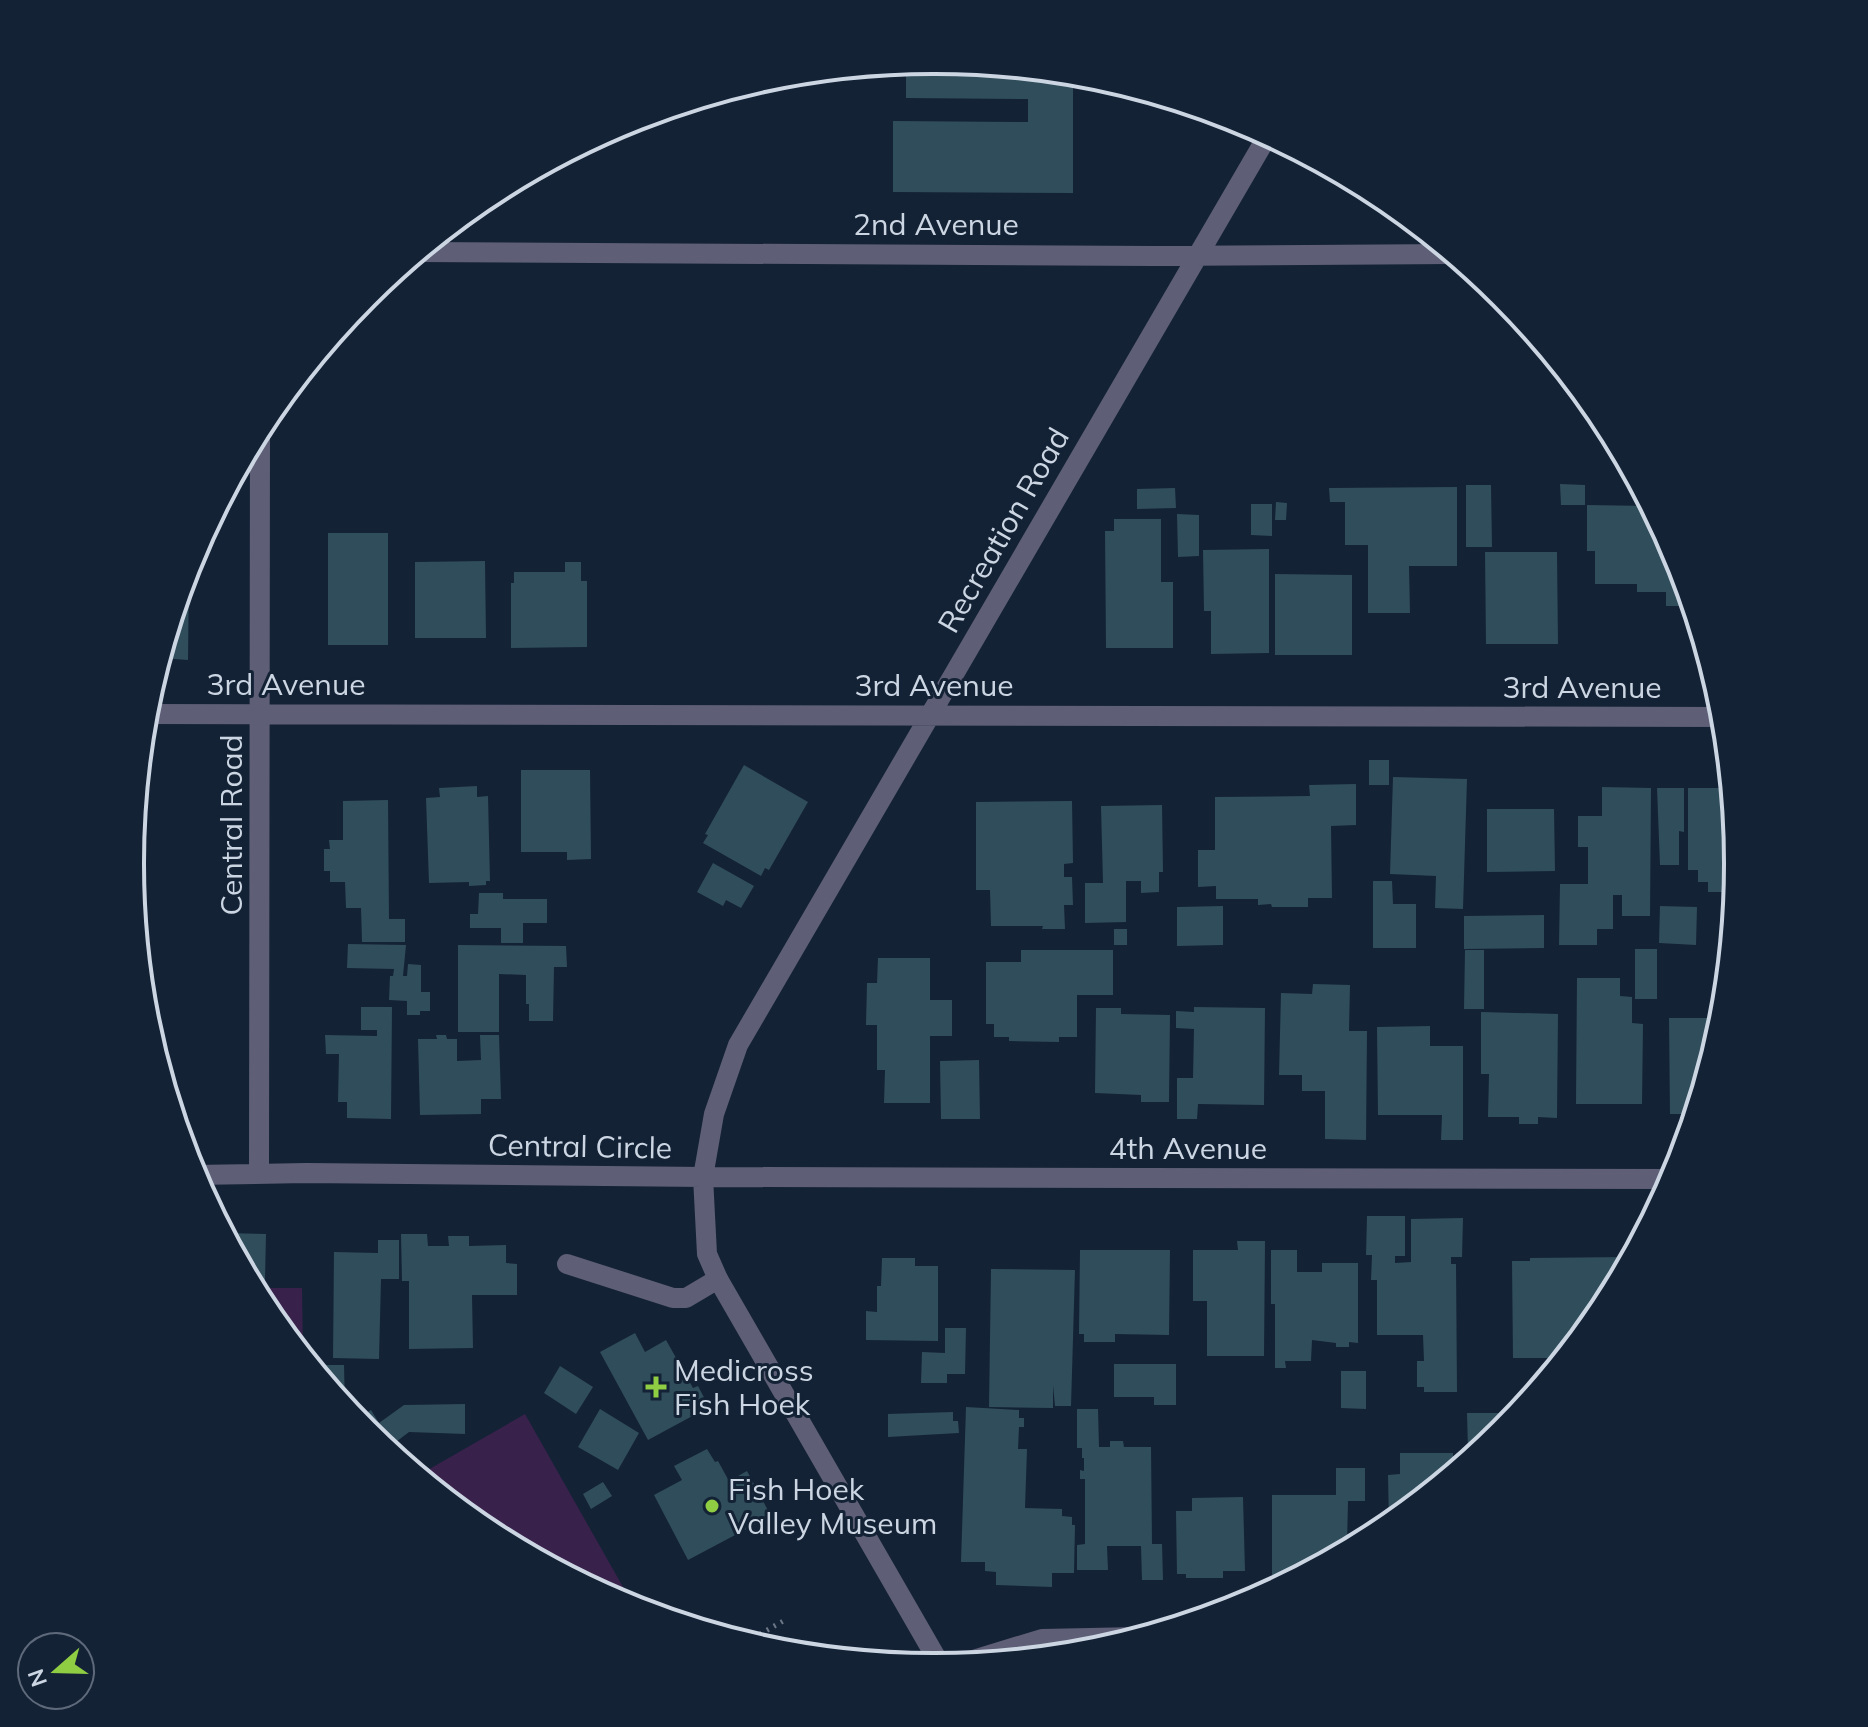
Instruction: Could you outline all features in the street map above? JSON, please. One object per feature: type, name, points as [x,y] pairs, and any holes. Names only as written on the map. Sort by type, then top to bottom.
[{"type":"street","name":"Recreation Road","points":[[703,1177],[714,1114],[738,1045],[1262,146]]},
{"type":"street","name":"2nd Avenue","points":[[435,252],[1436,254]]},
{"type":"street","name":"Central Road","points":[[259,1174],[260,453]]},
{"type":"street","name":"3rd Avenue","points":[[159,714],[1709,717]]},
{"type":"street","name":"Central Circle","points":[[209,1175],[703,1177],[707,1254],[718,1279],[933,1653]]},
{"type":"street","name":"4th Avenue","points":[[703,1177],[1657,1179]]},
{"type":"street","points":[[567,1264],[673,1298],[686,1298],[718,1279]]},
{"type":"street","points":[[1002,1649],[1042,1639],[1088,1638]]},
{"type":"path","points":[[761,1633],[785,1620]]},
{"type":"shaded area","points":[[269,1288],[302,1288],[303,1337]]},
{"type":"shaded area","points":[[525,1414],[625,1590],[539,1547],[495,1520],[428,1470]]},
{"type":"building","points":[[906,75],[986,76],[1073,87],[1073,193],[893,192],[893,121],[1028,122],[1028,99],[906,98]]},
{"type":"building","points":[[1560,484],[1585,485],[1585,505],[1561,505]]},
{"type":"building","points":[[1466,485],[1491,485],[1492,547],[1466,547]]},
{"type":"building","points":[[1457,487],[1457,566],[1409,566],[1410,613],[1368,613],[1368,545],[1345,545],[1345,502],[1330,502],[1329,488]]},
{"type":"building","points":[[1175,488],[1176,508],[1137,509],[1137,489]]},
{"type":"building","points":[[1276,502],[1287,503],[1286,520],[1275,520]]},
{"type":"building","points":[[1251,504],[1272,504],[1272,536],[1251,535]]},
{"type":"building","points":[[1587,505],[1638,506],[1680,606],[1666,606],[1666,592],[1637,592],[1637,584],[1595,584],[1595,551],[1587,551]]},
{"type":"building","points":[[1177,514],[1199,515],[1199,556],[1178,557]]},
{"type":"building","points":[[1114,519],[1161,519],[1161,582],[1173,582],[1173,648],[1106,648],[1105,531],[1114,531]]},
{"type":"building","points":[[328,533],[388,533],[388,645],[328,645]]},
{"type":"building","points":[[1269,549],[1269,653],[1211,654],[1211,611],[1204,611],[1203,550]]},
{"type":"building","points":[[1485,552],[1557,552],[1558,644],[1486,644]]},
{"type":"building","points":[[485,561],[486,638],[415,638],[415,562]]},
{"type":"building","points":[[565,562],[581,562],[581,581],[587,581],[587,647],[511,648],[511,583],[514,583],[514,572],[565,572]]},
{"type":"building","points":[[1275,574],[1352,575],[1352,655],[1275,655]]},
{"type":"building","points":[[189,603],[188,660],[171,659]]},
{"type":"building","points":[[1369,760],[1389,760],[1389,785],[1369,785]]},
{"type":"building","points":[[744,765],[808,802],[769,870],[765,868],[761,876],[703,843],[708,835],[705,834]]},
{"type":"building","points":[[521,770],[590,770],[591,859],[567,860],[567,852],[521,852]]},
{"type":"building","points":[[1393,777],[1467,779],[1463,909],[1435,908],[1436,876],[1390,874]]},
{"type":"building","points":[[1356,784],[1356,825],[1331,826],[1332,898],[1308,898],[1308,907],[1272,907],[1271,904],[1258,905],[1258,899],[1216,899],[1216,886],[1198,887],[1198,850],[1215,850],[1215,797],[1310,796],[1309,785]]},
{"type":"building","points":[[477,786],[477,797],[488,796],[490,881],[486,881],[486,885],[469,886],[469,882],[429,883],[426,798],[440,797],[439,788]]},
{"type":"building","points":[[1602,787],[1651,788],[1650,916],[1622,916],[1622,895],[1613,895],[1613,929],[1597,929],[1597,945],[1559,945],[1560,884],[1588,884],[1588,847],[1578,847],[1578,816],[1602,816]]},
{"type":"building","points":[[1657,788],[1684,788],[1684,832],[1679,831],[1679,865],[1660,865]]},
{"type":"building","points":[[1688,788],[1720,788],[1723,892],[1708,892],[1708,882],[1698,882],[1698,870],[1688,870]]},
{"type":"building","points":[[388,800],[389,919],[405,919],[405,942],[362,942],[361,908],[346,908],[345,882],[330,882],[330,871],[324,871],[324,849],[330,849],[329,840],[343,840],[343,801]]},
{"type":"building","points":[[1072,801],[1073,863],[1064,864],[1064,877],[1072,877],[1073,905],[1064,905],[1065,929],[991,926],[990,890],[976,890],[976,802]]},
{"type":"building","points":[[1162,805],[1163,872],[1159,872],[1159,892],[1141,893],[1141,881],[1126,881],[1126,922],[1085,923],[1085,883],[1103,883],[1101,806]]},
{"type":"building","points":[[1487,809],[1554,809],[1555,871],[1487,872]]},
{"type":"building","points":[[713,863],[754,886],[741,908],[726,900],[723,906],[697,892]]},
{"type":"building","points":[[1373,881],[1392,881],[1393,904],[1416,904],[1416,948],[1373,948]]},
{"type":"building","points":[[479,893],[503,893],[503,899],[547,899],[547,923],[523,923],[523,943],[501,943],[501,928],[470,928],[470,914],[478,914]]},
{"type":"building","points":[[1223,906],[1223,945],[1177,946],[1177,907]]},
{"type":"building","points":[[1660,906],[1697,907],[1696,945],[1659,943]]},
{"type":"building","points":[[1544,915],[1544,948],[1464,949],[1464,916]]},
{"type":"building","points":[[1114,929],[1127,929],[1127,945],[1114,945]]},
{"type":"building","points":[[348,944],[406,945],[403,976],[407,976],[408,964],[421,965],[421,992],[430,992],[430,1011],[407,1015],[407,1001],[389,1000],[390,976],[393,976],[394,969],[347,968]]},
{"type":"building","points":[[458,945],[566,946],[567,967],[554,967],[553,1021],[529,1021],[526,975],[499,974],[499,1032],[458,1032]]},
{"type":"building","points":[[1635,949],[1657,949],[1657,999],[1635,999]]},
{"type":"building","points":[[1021,950],[1113,950],[1113,995],[1077,995],[1077,1037],[1059,1037],[1059,1042],[1009,1041],[1009,1037],[994,1037],[994,1024],[986,1024],[986,962],[1021,962]]},
{"type":"building","points":[[1465,950],[1484,950],[1484,1009],[1464,1009]]},
{"type":"building","points":[[878,958],[930,958],[930,1000],[952,1000],[952,1036],[930,1036],[930,1103],[884,1103],[885,1070],[877,1070],[877,1025],[866,1025],[867,983],[877,983]]},
{"type":"building","points":[[1577,978],[1620,978],[1620,996],[1632,997],[1632,1023],[1643,1024],[1642,1104],[1576,1104]]},
{"type":"building","points":[[1313,984],[1350,985],[1349,1031],[1367,1031],[1366,1140],[1325,1139],[1325,1091],[1302,1091],[1302,1075],[1279,1075],[1281,993],[1312,994]]},
{"type":"building","points":[[361,1007],[392,1007],[391,1119],[347,1118],[347,1102],[338,1102],[339,1054],[326,1054],[325,1035],[377,1036],[377,1030],[361,1030]]},
{"type":"building","points":[[1194,1007],[1265,1008],[1264,1105],[1198,1104],[1197,1119],[1177,1119],[1177,1078],[1193,1078],[1194,1029],[1176,1028],[1176,1011],[1194,1012]]},
{"type":"building","points":[[1096,1008],[1121,1008],[1121,1014],[1170,1015],[1169,1102],[1141,1102],[1141,1095],[1095,1093]]},
{"type":"building","points":[[1481,1012],[1558,1014],[1557,1118],[1538,1117],[1538,1124],[1519,1124],[1519,1117],[1488,1117],[1489,1074],[1481,1074]]},
{"type":"building","points":[[1669,1018],[1708,1018],[1683,1114],[1670,1114]]},
{"type":"building","points":[[1430,1026],[1430,1046],[1463,1046],[1463,1140],[1441,1140],[1442,1115],[1378,1115],[1377,1027]]},
{"type":"building","points":[[436,1035],[457,1039],[457,1061],[481,1060],[480,1035],[499,1035],[501,1099],[481,1099],[481,1114],[420,1115],[418,1039],[437,1039]]},
{"type":"building","points":[[979,1060],[980,1119],[941,1119],[940,1061]]},
{"type":"building","points":[[1367,1216],[1405,1216],[1405,1256],[1395,1256],[1395,1263],[1411,1262],[1411,1219],[1463,1218],[1462,1257],[1451,1257],[1451,1264],[1456,1264],[1457,1392],[1424,1392],[1424,1387],[1417,1387],[1417,1361],[1424,1361],[1423,1335],[1377,1335],[1377,1280],[1371,1280],[1372,1255],[1366,1255]]},
{"type":"building","points":[[237,1233],[266,1234],[265,1280],[250,1258]]},
{"type":"building","points":[[401,1234],[427,1234],[428,1246],[449,1246],[448,1236],[469,1236],[469,1246],[506,1245],[506,1263],[517,1264],[517,1295],[472,1295],[473,1348],[409,1349],[409,1281],[402,1281]]},
{"type":"building","points":[[378,1240],[399,1240],[399,1279],[381,1279],[379,1359],[333,1358],[334,1252],[378,1253]]},
{"type":"building","points":[[1237,1241],[1265,1241],[1264,1356],[1207,1356],[1207,1301],[1193,1301],[1193,1250],[1238,1250]]},
{"type":"building","points":[[1080,1250],[1170,1250],[1169,1335],[1115,1334],[1115,1342],[1084,1342],[1084,1334],[1079,1334]]},
{"type":"building","points":[[1271,1250],[1297,1250],[1297,1272],[1322,1272],[1322,1263],[1358,1263],[1358,1343],[1349,1342],[1349,1347],[1336,1347],[1336,1343],[1312,1340],[1311,1361],[1285,1361],[1286,1368],[1275,1368]]},
{"type":"building","points":[[1618,1257],[1549,1358],[1513,1358],[1512,1261],[1530,1261],[1530,1258]]},
{"type":"building","points":[[882,1258],[915,1258],[915,1266],[938,1266],[938,1341],[866,1340],[866,1311],[877,1312]]},
{"type":"building","points":[[991,1269],[1075,1270],[1071,1406],[1055,1406],[1053,1385],[1053,1408],[989,1407]]},
{"type":"building","points":[[945,1328],[966,1328],[965,1374],[947,1374],[947,1383],[921,1383],[922,1352],[945,1353]]},
{"type":"building","name":"Medicross Fish Hoek","points":[[635,1333],[645,1352],[666,1340],[693,1388],[698,1386],[709,1407],[648,1440],[600,1352]]},
{"type":"building","points":[[1114,1364],[1176,1364],[1176,1405],[1154,1405],[1154,1397],[1114,1397]]},
{"type":"building","points":[[325,1365],[344,1365],[345,1389]]},
{"type":"building","points":[[560,1366],[593,1387],[576,1414],[544,1393]]},
{"type":"building","points":[[1341,1371],[1366,1371],[1366,1409],[1341,1408]]},
{"type":"building","points":[[465,1404],[465,1434],[409,1432],[397,1441],[367,1412],[371,1410],[379,1423],[404,1405]]},
{"type":"building","points":[[966,1407],[1019,1410],[1019,1418],[1024,1418],[1024,1427],[1019,1427],[1018,1449],[1027,1449],[1025,1508],[1062,1509],[1062,1516],[1072,1517],[1072,1525],[1075,1525],[1074,1573],[1052,1573],[1052,1587],[996,1585],[996,1572],[985,1571],[985,1562],[961,1562]]},
{"type":"building","points":[[600,1409],[639,1433],[618,1470],[578,1447]]},
{"type":"building","points":[[1077,1409],[1098,1409],[1099,1447],[1110,1447],[1110,1441],[1123,1441],[1124,1447],[1151,1447],[1152,1544],[1162,1544],[1163,1580],[1142,1580],[1141,1546],[1107,1546],[1108,1570],[1077,1570],[1077,1545],[1085,1544],[1085,1479],[1080,1479],[1080,1470],[1084,1471],[1084,1458],[1082,1448],[1077,1448]]},
{"type":"building","points":[[953,1412],[953,1421],[958,1421],[959,1433],[888,1437],[888,1414]]},
{"type":"building","points":[[1467,1413],[1501,1413],[1492,1422],[1468,1445]]},
{"type":"building","name":"Fish Hoek Valley Museum","points":[[707,1449],[729,1481],[747,1471],[771,1516],[688,1560],[654,1495],[682,1480],[674,1466]]},
{"type":"building","points":[[1400,1453],[1453,1453],[1453,1459],[1389,1509],[1388,1475],[1400,1474]]},
{"type":"building","points":[[1336,1468],[1365,1468],[1365,1501],[1348,1501],[1347,1536],[1283,1572],[1272,1575],[1272,1495],[1336,1495]]},
{"type":"building","points":[[603,1482],[612,1496],[591,1509],[583,1494]]},
{"type":"building","points":[[1243,1497],[1245,1571],[1223,1571],[1223,1578],[1186,1578],[1186,1574],[1177,1574],[1176,1511],[1192,1511],[1192,1498]]},
{"type":"place","name":"Medicross Fish Hoek","points":[[656,1387]]},
{"type":"place","name":"Fish Hoek Valley Museum","points":[[712,1506]]}]
